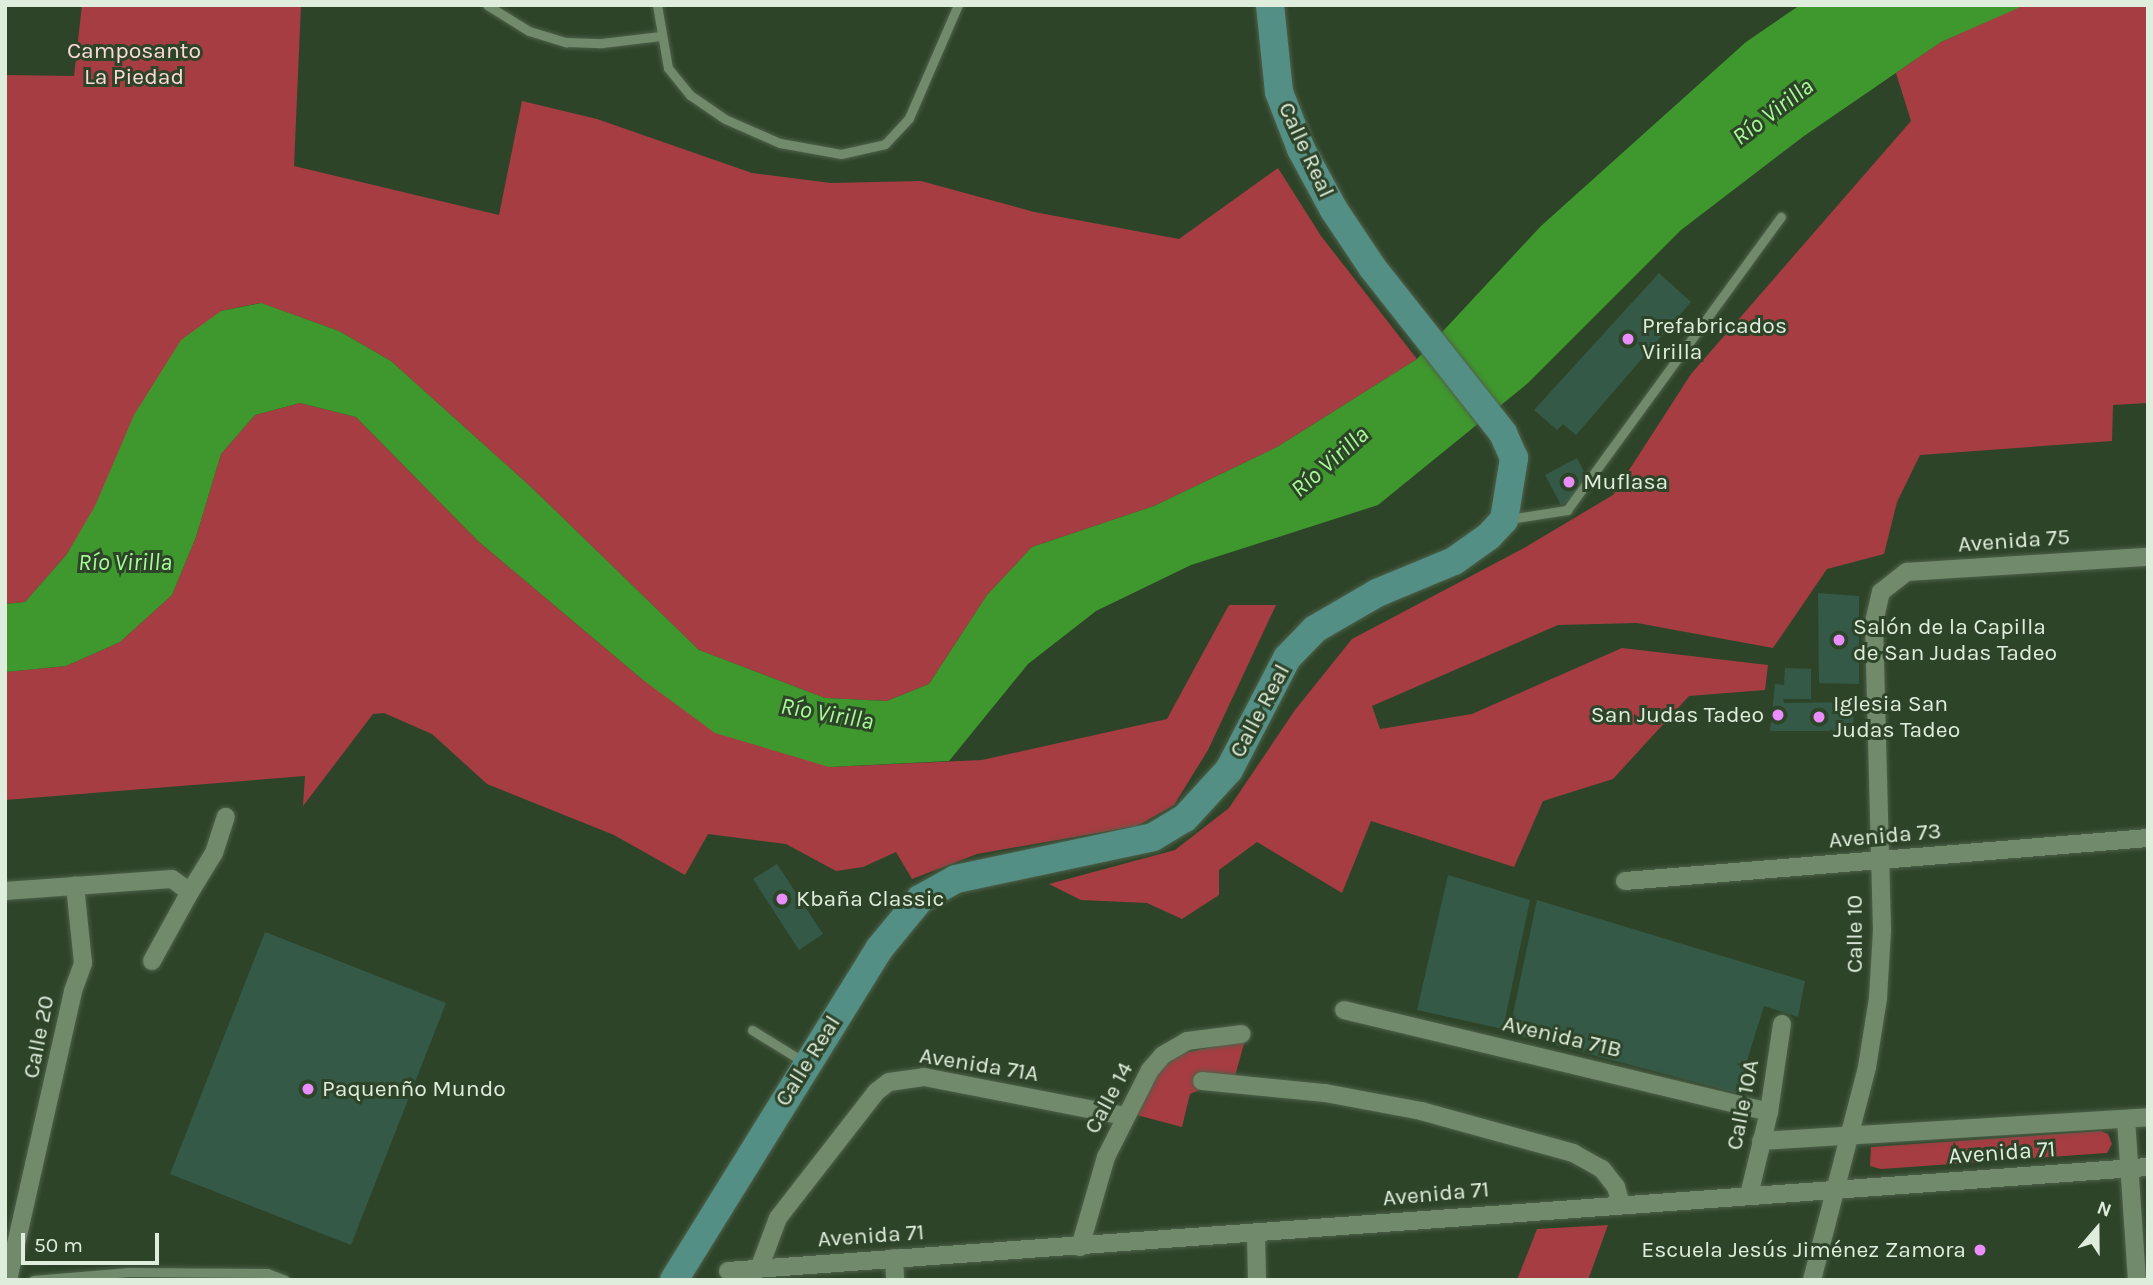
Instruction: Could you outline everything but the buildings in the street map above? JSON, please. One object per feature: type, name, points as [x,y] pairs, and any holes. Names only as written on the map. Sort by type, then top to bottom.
[{"type":"main road","name":"Calle Real","points":[[674,1280],[879,949],[919,899],[956,879],[1153,836],[1185,818],[1216,790],[1287,658],[1315,629],[1377,593],[1454,561],[1504,520],[1514,458],[1503,432],[1334,210],[1301,149],[1279,92],[1270,5]]},
{"type":"street","name":"Avenida 75","points":[[1887,583],[1907,572],[2148,557]]},
{"type":"street","name":"Calle 10","points":[[1812,1280],[1867,1067],[1878,998],[1882,930],[1878,861],[1874,621],[1877,603],[1887,583]]},
{"type":"street","points":[[152,961],[214,853],[226,817]]},
{"type":"street","name":"Avenida 73","points":[[1625,881],[2148,838]]},
{"type":"street","points":[[5,891],[172,879],[190,892]]},
{"type":"street","name":"Calle 20","points":[[8,1280],[83,962],[75,885]]},
{"type":"street","name":"Avenida 71B","points":[[1344,1010],[1769,1112]]},
{"type":"street","name":"Calle 10A","points":[[1749,1195],[1769,1112],[1782,1024]]},
{"type":"street","name":"Calle 14","points":[[1080,1247],[1106,1157],[1124,1116],[1150,1070],[1174,1046],[1242,1034]]},
{"type":"street","name":"Avenida 71A","points":[[759,1269],[778,1218],[876,1092],[890,1082],[924,1077],[1124,1116]]},
{"type":"street","points":[[1202,1081],[1325,1093],[1422,1111],[1573,1153],[1602,1170],[1616,1187],[1622,1204]]},
{"type":"street","name":"Avenida 71","points":[[1761,1141],[1849,1138],[2148,1117]]},
{"type":"street","points":[[2126,1119],[2137,1280]]},
{"type":"street","name":"Avenida 71","points":[[728,1271],[2148,1167]]},
{"type":"street","points":[[1255,1233],[1257,1280]]},
{"type":"street","points":[[894,1258],[895,1280]]},
{"type":"lane","points":[[487,5],[528,31],[566,42],[602,43],[661,36]]},
{"type":"lane","points":[[657,5],[668,68],[690,95],[725,119],[780,143],[841,154],[885,144],[909,118],[958,5]]},
{"type":"lane","points":[[1504,520],[1567,510],[1781,217]]},
{"type":"lane","points":[[752,1030],[807,1064]]},
{"type":"lane","points":[[33,1280],[129,1272],[267,1273],[285,1280]]},
{"type":"green space","name":"Camposanto La Piedad","points":[[82,5],[301,5],[294,166],[499,215],[522,101],[597,119],[752,173],[831,183],[921,181],[1034,212],[1179,239],[1278,168],[1321,236],[1417,359],[1277,447],[1154,506],[1032,547],[987,595],[929,684],[887,701],[825,698],[699,650],[530,486],[391,361],[339,331],[260,303],[221,311],[67,554],[25,602],[5,604],[5,75],[74,76]]},
{"type":"green space","points":[[2148,5],[2148,403],[2113,405],[2112,441],[1920,455],[1897,502],[1884,554],[1827,569],[1773,648],[1637,623],[1558,625],[1372,706],[1380,729],[1472,714],[1622,648],[1768,665],[1765,690],[1689,696],[1613,779],[1543,801],[1514,867],[1371,821],[1342,893],[1257,842],[1219,870],[1219,895],[1182,919],[1147,903],[1081,900],[1049,884],[1175,850],[1229,808],[1295,710],[1352,639],[1524,548],[1613,495],[1691,374],[1911,121],[1896,73],[1941,42],[2021,6]]},
{"type":"green space","points":[[300,403],[356,417],[478,541],[643,680],[829,767],[982,760],[1167,719],[1229,605],[1276,605],[1208,750],[1174,805],[1137,826],[977,854],[912,879],[896,852],[863,867],[836,871],[786,844],[708,834],[685,875],[614,835],[487,784],[432,734],[384,713],[373,714],[303,806],[305,776],[5,800],[5,672],[66,666],[120,642],[172,595],[196,537],[221,454],[255,415]]},
{"type":"green space","points":[[1245,1040],[1235,1076],[1190,1094],[1182,1127],[1133,1114],[1156,1074],[1179,1054]]},
{"type":"green space","points":[[2101,1131],[2108,1134],[2112,1144],[2107,1153],[1881,1169],[1870,1166],[1871,1147]]},
{"type":"green space","points":[[1608,1225],[1588,1280],[1517,1280],[1537,1229]]},
{"type":"water","name":"Río Virilla","points":[[1800,5],[2025,5],[1941,42],[1804,136],[1681,230],[1528,383],[1378,505],[1191,565],[1096,611],[1028,664],[949,761],[829,767],[715,733],[643,680],[478,541],[356,417],[300,403],[255,415],[221,454],[196,537],[172,595],[120,642],[66,666],[5,672],[5,604],[25,602],[67,554],[95,506],[134,415],[181,340],[221,311],[261,303],[339,331],[391,361],[530,486],[699,650],[825,698],[887,701],[929,684],[987,595],[1032,547],[1154,506],[1277,447],[1417,359],[1541,226],[1746,42]]},
{"type":"place","name":"Prefabricados Virilla","points":[[1628,339]]},
{"type":"place","name":"Muflasa","points":[[1569,482]]},
{"type":"place","name":"Salón de la Capilla de San Judas Tadeo","points":[[1839,640]]},
{"type":"place","name":"San Judas Tadeo","points":[[1778,715]]},
{"type":"place","name":"Iglesia San Judas Tadeo","points":[[1819,717]]},
{"type":"place","name":"Kbaña Classic","points":[[782,899]]},
{"type":"place","name":"Paquenño Mundo","points":[[308,1089]]},
{"type":"place","name":"Escuela Jesús Jiménez Zamora","points":[[1980,1250]]}]
